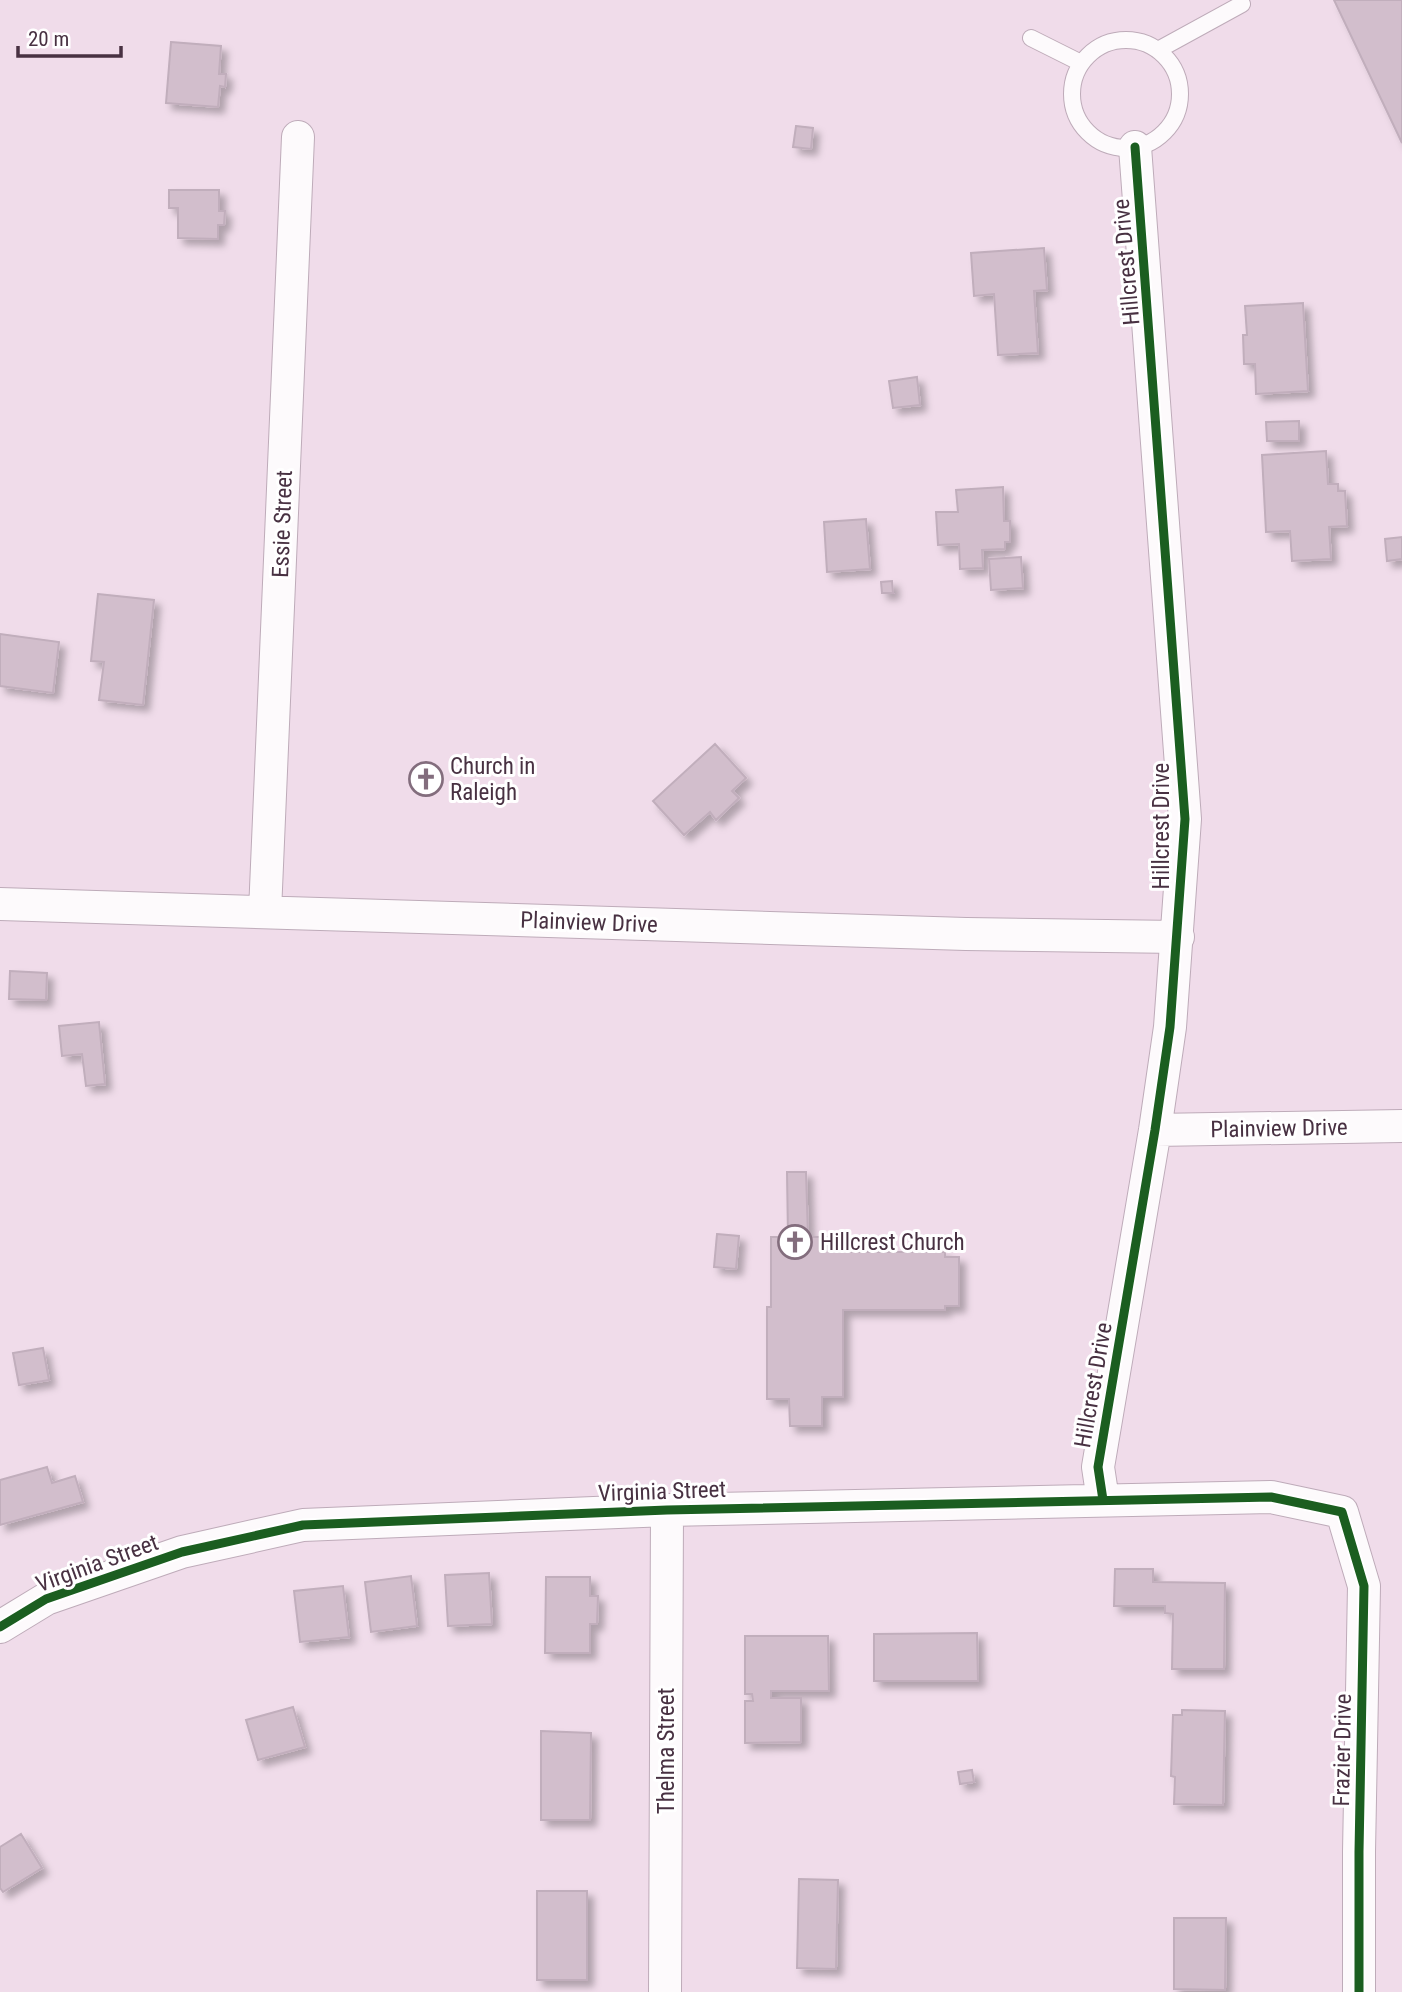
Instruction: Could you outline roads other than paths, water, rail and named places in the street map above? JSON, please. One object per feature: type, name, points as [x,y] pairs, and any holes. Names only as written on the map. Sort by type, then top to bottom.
[{"type":"street","name":"Essie Street","points":[[265,912],[298,136]]},
{"type":"street","name":"Hillcrest Drive","points":[[1103,1500],[1098,1467],[1170,1027],[1185,820],[1135,147]]},
{"type":"street","name":"Plainview Drive","points":[[0,904],[966,934],[1178,937]]},
{"type":"street","name":"Plainview Drive","points":[[1155,1130],[1402,1126]]},
{"type":"street","name":"Virginia Street","points":[[0,1627],[46,1599],[182,1552],[303,1525],[667,1510],[1271,1497],[1342,1512]]},
{"type":"street","name":"Thelma Street","points":[[664,1992],[667,1510]]},
{"type":"street","name":"Frazier Drive","points":[[1342,1512],[1364,1586],[1359,1852],[1360,1992]]},
{"type":"lane","points":[[1158,50],[1242,4]]},
{"type":"lane","points":[[1031,37],[1081,63]]},
{"type":"lane","points":[[1126,39],[1143,42],[1158,50],[1170,62],[1178,78],[1180,96],[1176,114],[1167,129],[1152,141],[1135,147],[1117,148],[1100,142],[1085,130],[1076,115],[1071,97],[1073,79],[1081,63],[1093,50],[1108,42],[1126,39]]},
{"type":"place","name":"Church in Raleigh","points":[[426,779]]},
{"type":"place","name":"Hillcrest Church","points":[[795,1242]]}]
